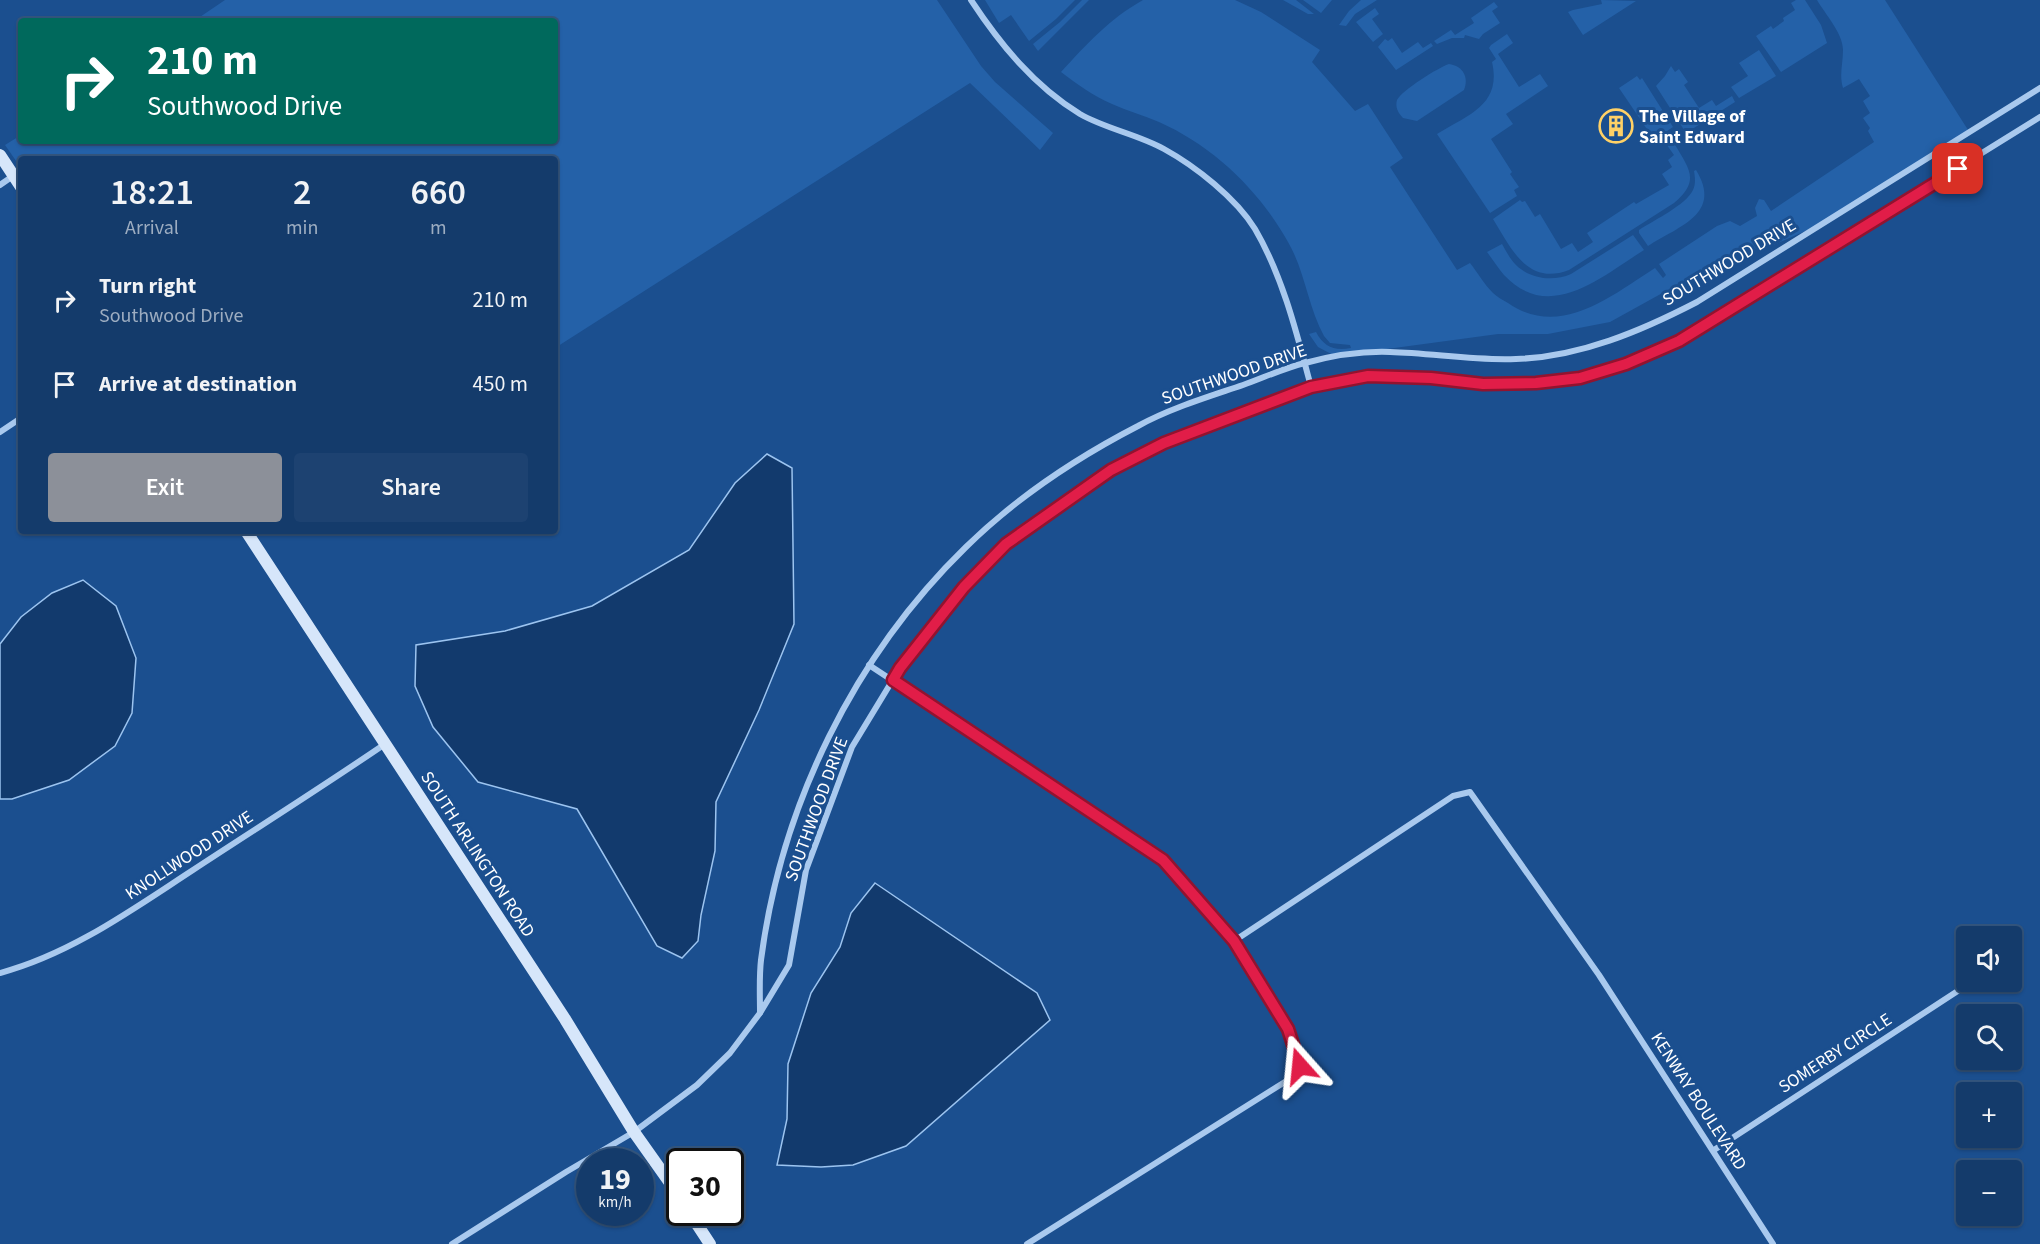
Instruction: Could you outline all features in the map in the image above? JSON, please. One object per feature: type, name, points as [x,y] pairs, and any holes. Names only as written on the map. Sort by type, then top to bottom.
[{"type":"main road","points":[[0,155],[18,183]]},
{"type":"main road","name":"SOUTH ARLINGTON ROAD","points":[[248,534],[565,1020],[634,1132],[666,1177]]},
{"type":"main road","points":[[698,1226],[710,1244]]},
{"type":"street","points":[[971,0],[1009,53],[1037,82],[1080,114],[1163,148],[1196,169],[1233,202],[1254,228],[1272,265],[1297,332],[1311,387]]},
{"type":"street","name":"SOUTHWOOD DRIVE","points":[[760,1013],[760,963],[773,895],[792,828],[831,730],[869,665],[915,602],[966,547],[1050,479],[1140,424],[1185,405],[1305,363],[1387,352],[1516,359],[1573,351],[1661,320],[1697,302],[2040,88]]},
{"type":"street","name":"SOUTHWOOD DRIVE","points":[[452,1244],[634,1132],[697,1085],[730,1053],[760,1013],[789,965],[806,870],[852,747],[900,668],[964,587],[1006,544],[1111,470],[1164,443],[1311,387],[1368,376],[1431,378],[1483,384],[1536,383],[1580,378],[1626,364],[1679,341],[2040,117]]},
{"type":"street","points":[[0,185],[13,176]]},
{"type":"street","points":[[0,432],[18,420]]},
{"type":"street","points":[[869,665],[1163,860],[1234,941],[1288,1029],[1300,1066],[1288,1080],[1027,1244]]},
{"type":"street","name":"KNOLLWOOD DRIVE","points":[[0,973],[67,947],[111,923],[384,744]]},
{"type":"street","name":"KENWAY BOULEVARD","points":[[1234,941],[1454,796],[1470,792],[1599,975],[1773,1244]]},
{"type":"street","name":"SOMERBY CIRCLE","points":[[1714,1150],[1956,992]]},
{"type":"shaded area","points":[[225,0],[937,0],[981,66],[995,82],[1053,133],[1040,150],[970,83],[558,346],[558,156],[18,156],[18,164],[5,145],[18,137],[18,144],[558,144],[558,18],[198,18]]},
{"type":"shaded area","points":[[985,0],[1075,0],[1029,41],[1011,15],[999,23]]},
{"type":"shaded area","points":[[1082,0],[1089,0],[1038,51],[1033,44]]},
{"type":"shaded area","points":[[1143,0],[1235,0],[1261,12],[1320,50],[1312,62],[1355,111],[1368,104],[1403,158],[1390,167],[1457,270],[1470,263],[1498,297],[1527,313],[1547,317],[1584,310],[1603,301],[1655,268],[1663,278],[1666,275],[1659,264],[1717,226],[1730,221],[1740,226],[1757,216],[1755,208],[1759,199],[1764,200],[1771,211],[1874,142],[1868,131],[1870,128],[1863,118],[1870,113],[1863,101],[1870,96],[1859,79],[1843,88],[1841,79],[1843,50],[1840,37],[1817,0],[1885,0],[1970,133],[1810,229],[1776,244],[1744,251],[1704,270],[1610,322],[1548,334],[1498,334],[1335,356],[1318,347],[1309,334],[1316,332],[1330,347],[1351,348],[1350,345],[1330,343],[1324,336],[1294,253],[1276,223],[1249,188],[1216,157],[1179,132],[1098,97],[1061,72],[1109,24]]},
{"type":"shaded area","points":[[1283,0],[1296,0],[1314,14],[1308,14]]},
{"type":"shaded area","points":[[1303,0],[1332,0],[1321,13]]},
{"type":"shaded area","points":[[1361,0],[1377,0],[1355,14],[1346,26],[1339,25],[1349,11]]},
{"type":"shaded area","points":[[1601,0],[1636,1],[1583,35],[1568,12],[1602,4]]},
{"type":"shaded area","points":[[1796,0],[1805,0],[1821,25],[1827,43],[1781,72],[1756,36],[1771,26],[1773,29],[1784,21],[1783,18],[1795,10],[1791,3]]},
{"type":"shaded area","points":[[1494,2],[1498,7],[1492,11],[1500,23],[1479,39],[1465,35],[1464,38],[1452,38],[1437,44],[1434,41],[1451,30],[1455,35],[1474,23],[1471,18]]},
{"type":"shaded area","points":[[1375,8],[1379,14],[1372,19],[1383,34],[1373,42],[1356,22]]},
{"type":"shaded area","points":[[1507,34],[1513,43],[1498,54],[1519,87],[1540,74],[1548,86],[1506,114],[1513,124],[1491,139],[1519,187],[1514,190],[1517,196],[1490,213],[1437,134],[1471,114],[1487,99],[1494,77],[1492,62],[1496,59],[1489,48]]},
{"type":"shaded area","points":[[1392,38],[1402,53],[1418,42],[1423,48],[1431,43],[1433,46],[1396,70],[1378,47],[1385,39],[1388,41]]},
{"type":"shaded area","points":[[1759,50],[1776,76],[1739,98],[1731,87],[1748,76],[1739,63]]},
{"type":"shaded area","points":[[1449,64],[1458,67],[1464,73],[1466,81],[1464,90],[1417,121],[1403,118],[1397,107],[1397,100],[1400,96],[1421,80]]},
{"type":"shaded area","points":[[1671,66],[1675,72],[1679,69],[1688,82],[1684,85],[1699,108],[1712,100],[1716,106],[1732,96],[1735,102],[1686,133],[1656,86]]},
{"type":"shaded area","points":[[1637,76],[1640,80],[1642,78],[1673,127],[1667,131],[1667,134],[1655,141],[1619,88]]},
{"type":"shaded area","points":[[1678,134],[1680,138],[1674,143],[1688,167],[1690,181],[1688,188],[1674,203],[1569,270],[1554,274],[1531,269],[1514,252],[1493,219],[1520,200],[1525,201],[1535,217],[1540,214],[1561,249],[1572,243],[1578,252],[1593,242],[1587,233],[1634,202],[1636,204],[1669,185],[1662,174],[1672,167],[1668,160],[1674,155],[1664,141]]},
{"type":"shaded area","points":[[1696,170],[1703,185],[1704,198],[1701,208],[1684,225],[1648,246],[1639,230],[1677,207],[1689,196],[1694,188],[1694,171]]},
{"type":"shaded area","points":[[1633,235],[1644,250],[1611,272],[1576,291],[1557,295],[1539,295],[1522,289],[1504,275],[1487,252],[1502,244],[1512,260],[1522,270],[1542,278],[1557,278],[1571,274]]},
{"type":"shaded area","points":[[767,454],[792,468],[794,624],[759,710],[716,802],[715,851],[701,915],[698,941],[682,958],[657,946],[577,809],[478,782],[433,727],[415,686],[416,645],[505,631],[592,606],[689,550],[735,483]]},
{"type":"shaded area","points":[[83,580],[116,606],[136,658],[132,713],[115,746],[69,780],[12,799],[0,799],[0,644],[21,617],[52,593]]},
{"type":"shaded area","points":[[875,883],[1037,993],[1050,1020],[906,1146],[853,1165],[821,1167],[777,1165],[787,1119],[788,1064],[811,993],[840,947],[851,913]]},
{"type":"place","name":"The Village of Saint Edward","points":[[1616,126]]},
{"type":"route","points":[[1300,1066],[1298,1053],[1288,1029],[1234,941],[1163,860],[893,680],[900,668],[964,587],[1006,544],[1111,470],[1164,443],[1311,387],[1368,376],[1431,378],[1483,384],[1536,383],[1580,378],[1626,364],[1679,341],[1958,169]]}]
